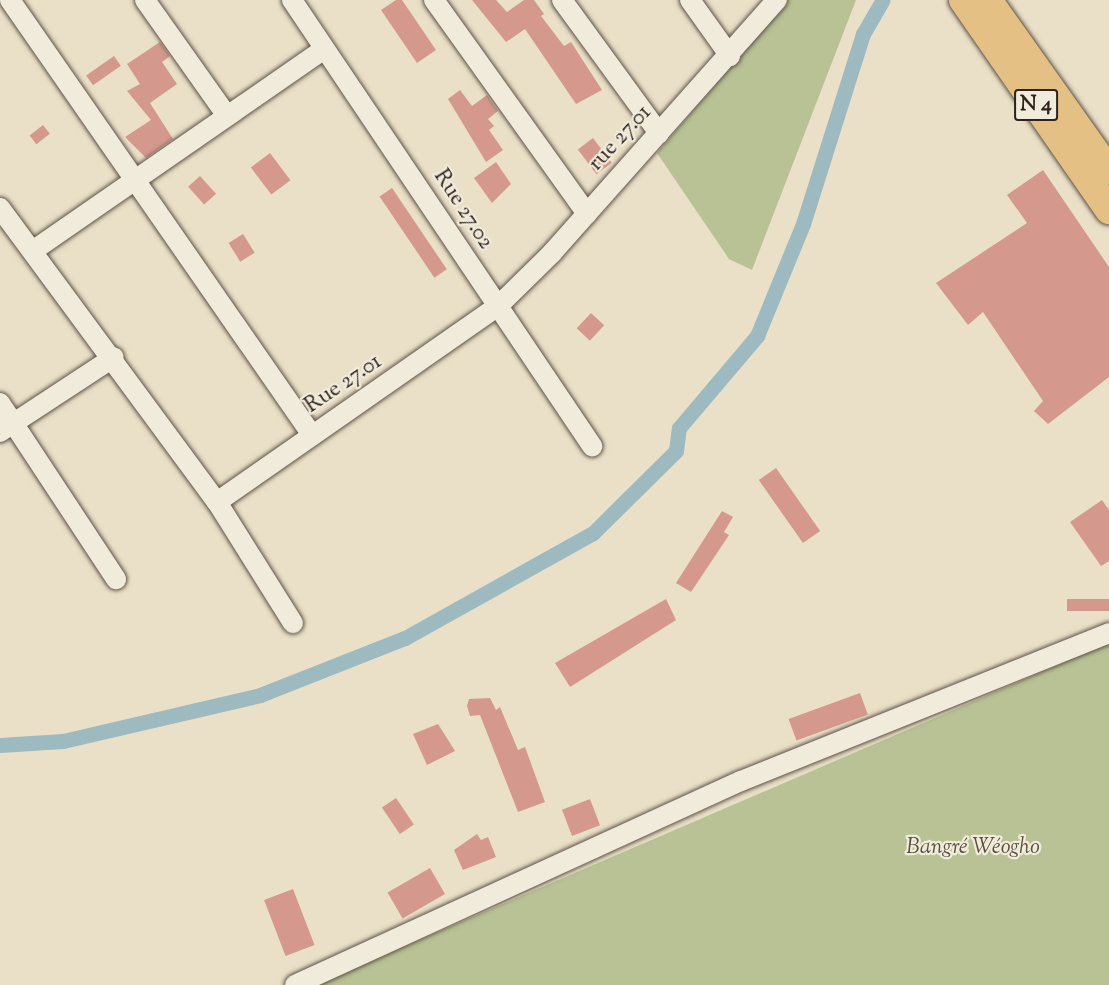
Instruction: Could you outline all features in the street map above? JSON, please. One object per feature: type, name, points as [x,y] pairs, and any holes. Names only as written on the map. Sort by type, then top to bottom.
[{"type":"highway","name":"N 4","points":[[963,0],[1109,210]]},
{"type":"highway","name":"N 4","points":[[988,0],[1109,171]]},
{"type":"street","points":[[10,0],[312,435]]},
{"type":"street","points":[[145,0],[227,116]]},
{"type":"street","name":"Rue 27.02","points":[[292,0],[592,446]]},
{"type":"street","points":[[434,0],[587,214]]},
{"type":"street","points":[[562,0],[659,133]]},
{"type":"street","points":[[690,0],[730,56]]},
{"type":"street","name":"rue 27.01","points":[[497,307],[587,214],[730,56],[777,0]]},
{"type":"street","points":[[34,250],[324,49]]},
{"type":"street","points":[[0,208],[114,357],[217,502],[293,622]]},
{"type":"street","name":"Rue 27.01","points":[[217,502],[497,307]]},
{"type":"street","points":[[7,427],[114,357]]},
{"type":"street","points":[[0,403],[7,427],[116,579]]},
{"type":"street","points":[[295,985],[741,781],[1109,633]]},
{"type":"green space","points":[[788,0],[856,0],[752,270],[729,259],[657,153]]},
{"type":"green space","name":"Bangré Wéogho","points":[[1109,643],[1109,985],[315,985]]},
{"type":"building","points":[[396,0],[402,0],[436,50],[417,63],[381,10]]},
{"type":"building","points":[[472,0],[496,0],[507,12],[524,0],[534,0],[544,14],[541,16],[564,46],[571,42],[602,90],[576,104],[525,29],[506,42]]},
{"type":"building","points":[[160,42],[170,56],[162,62],[177,84],[150,103],[173,139],[146,158],[125,137],[151,120],[127,91],[140,84],[127,64]]},
{"type":"building","points":[[114,56],[121,66],[93,85],[86,76]]},
{"type":"building","points":[[460,90],[472,106],[487,95],[498,111],[488,119],[494,126],[489,130],[503,150],[486,162],[448,99]]},
{"type":"building","points":[[43,125],[50,134],[36,144],[30,135]]},
{"type":"building","points":[[593,138],[612,163],[596,174],[578,149]]},
{"type":"building","points":[[270,153],[290,180],[271,195],[251,167]]},
{"type":"building","points":[[496,162],[511,184],[492,203],[474,178]]},
{"type":"building","points":[[1043,170],[1109,267],[1109,377],[1048,424],[1034,411],[1043,401],[983,312],[968,325],[936,283],[1027,223],[1007,195]]},
{"type":"building","points":[[200,176],[216,194],[204,205],[188,187]]},
{"type":"building","points":[[392,188],[447,269],[434,278],[380,196]]},
{"type":"building","points":[[243,234],[255,253],[240,262],[229,243]]},
{"type":"building","points":[[591,313],[604,325],[590,341],[577,328]]},
{"type":"building","points":[[776,468],[820,531],[803,543],[759,480]]},
{"type":"building","points":[[1102,500],[1109,510],[1109,561],[1101,566],[1070,522]]},
{"type":"building","points":[[722,511],[733,517],[724,532],[729,535],[691,592],[676,583]]},
{"type":"building","points":[[666,599],[676,620],[570,687],[555,663]]},
{"type":"building","points":[[1067,599],[1109,599],[1109,611],[1067,611]]},
{"type":"building","points":[[860,693],[868,715],[796,741],[789,719]]},
{"type":"building","points":[[490,698],[496,710],[500,707],[518,750],[525,747],[545,802],[518,812],[480,715],[470,716],[467,706],[469,699]]},
{"type":"building","points":[[438,724],[455,751],[427,765],[413,734]]},
{"type":"building","points":[[396,798],[414,825],[400,834],[382,808]]},
{"type":"building","points":[[590,799],[600,825],[572,836],[562,810]]},
{"type":"building","points":[[477,834],[481,840],[488,837],[496,857],[463,870],[454,850]]},
{"type":"building","points":[[430,868],[445,894],[403,918],[388,892]]},
{"type":"building","points":[[293,889],[315,945],[286,956],[264,900]]},
{"type":"waterway","points":[[0,745],[63,741],[260,695],[405,638],[593,533],[676,451],[679,428],[757,336],[803,224],[863,34],[883,0]]}]
